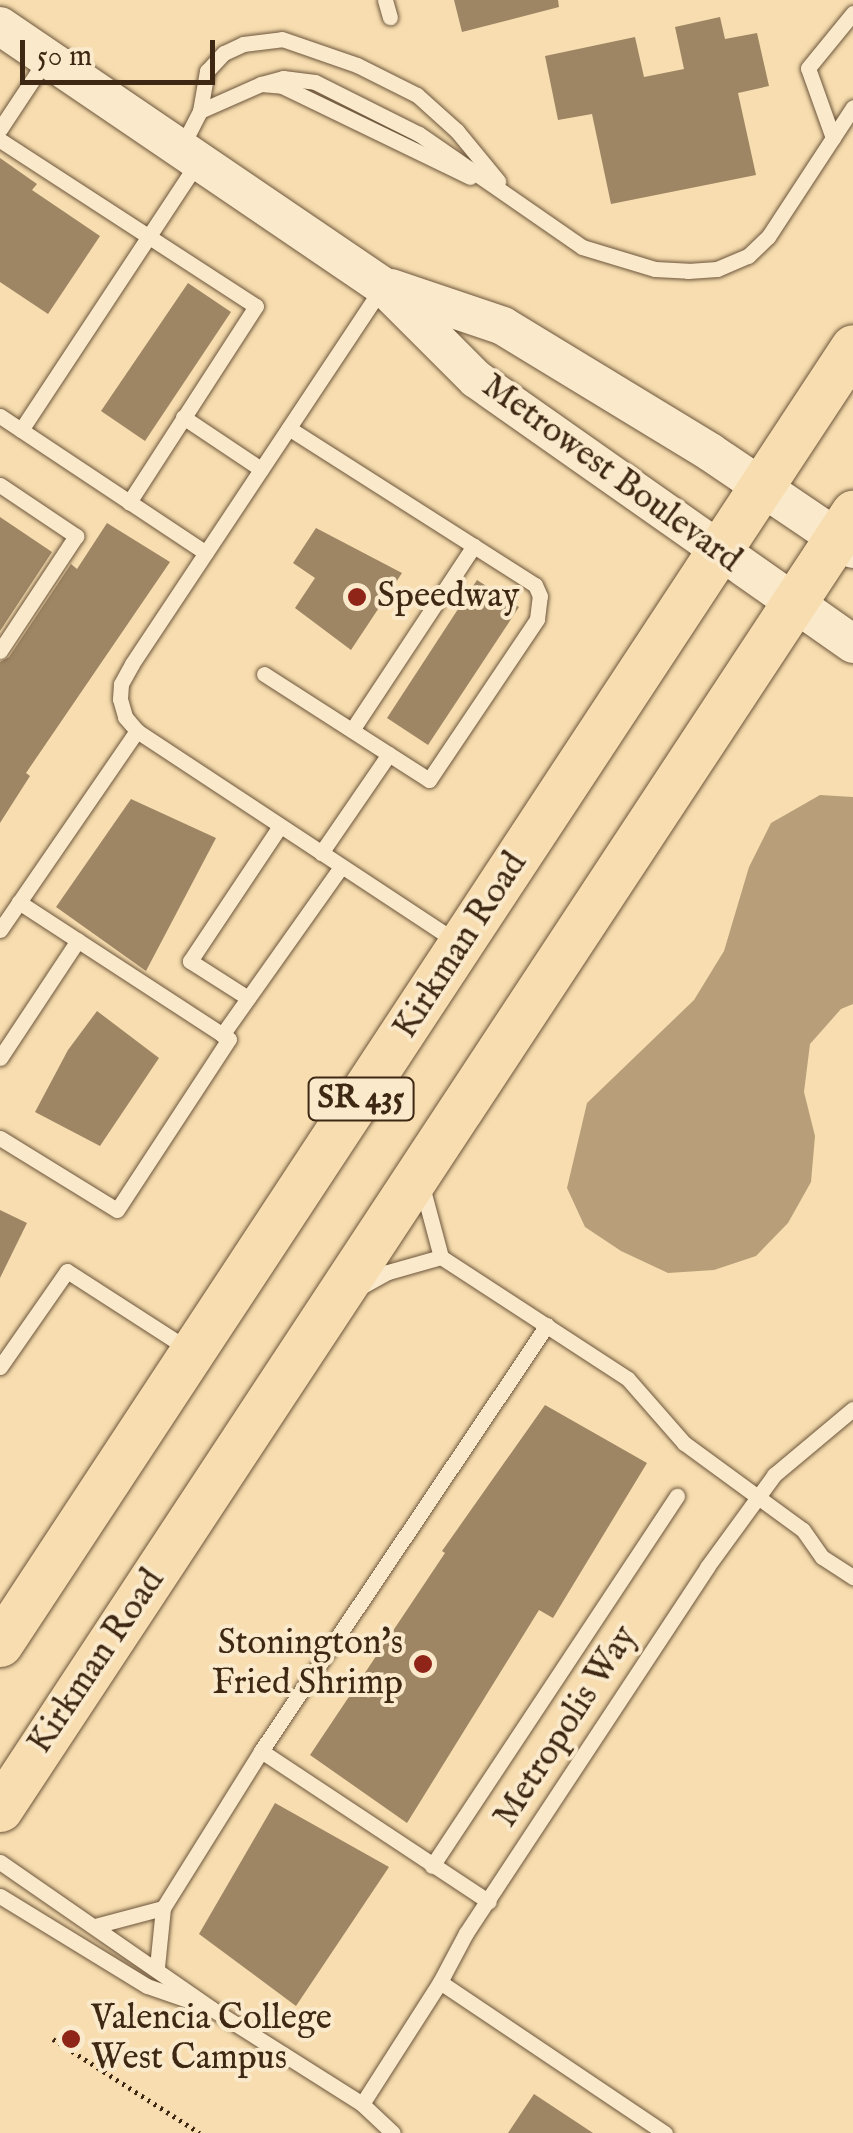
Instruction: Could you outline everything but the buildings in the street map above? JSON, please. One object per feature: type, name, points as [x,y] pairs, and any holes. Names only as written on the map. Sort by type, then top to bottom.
[{"type":"main road","name":"Kirkman Road","points":[[0,1644],[853,347]]},
{"type":"main road","name":"Kirkman Road","points":[[0,1809],[794,604],[848,533]]},
{"type":"street","name":"Metrowest Boulevard","points":[[0,26],[384,286],[476,379],[853,644]]},
{"type":"street","name":"Metrowest Boulevard","points":[[384,286],[503,326],[762,486],[848,533]]},
{"type":"lane","points":[[385,0],[390,18]]},
{"type":"lane","points":[[833,138],[808,68],[853,13]]},
{"type":"lane","points":[[21,430],[149,236],[190,155],[207,71],[224,53],[244,44],[282,39],[358,64],[417,95],[457,131],[510,195]]},
{"type":"lane","points":[[0,129],[47,58]]},
{"type":"lane","points":[[200,112],[261,84],[282,86],[510,195],[582,247],[655,268],[716,269],[748,256],[768,237],[853,108]]},
{"type":"lane","points":[[0,140],[256,306],[129,502]]},
{"type":"lane","points":[[384,286],[120,684],[126,717],[137,732],[462,945]]},
{"type":"lane","points":[[0,416],[206,552]]},
{"type":"lane","points":[[183,417],[261,469]]},
{"type":"lane","points":[[264,674],[429,780],[537,618],[540,596],[535,585],[289,428]]},
{"type":"lane","points":[[0,486],[76,536],[0,651]]},
{"type":"lane","points":[[352,730],[474,546]]},
{"type":"lane","points":[[0,930],[137,732]]},
{"type":"lane","points":[[321,853],[389,754]]},
{"type":"lane","points":[[248,998],[190,961],[280,826]]},
{"type":"lane","points":[[222,1035],[341,866]]},
{"type":"lane","points":[[0,1138],[117,1210],[229,1039],[19,902]]},
{"type":"lane","points":[[0,1058],[78,940]]},
{"type":"lane","points":[[420,1176],[425,1210],[441,1257],[628,1379],[684,1442],[803,1530],[822,1557],[853,1578]]},
{"type":"lane","points":[[338,1299],[388,1272],[441,1257]]},
{"type":"lane","points":[[0,1367],[67,1271],[194,1353]]},
{"type":"lane","points":[[157,1967],[163,1908],[261,1751],[548,1326]]},
{"type":"lane","name":"Metropolis Way","points":[[362,2104],[440,1982],[466,1933],[707,1567],[788,1460],[853,1409]]},
{"type":"lane","points":[[432,1866],[677,1496]]},
{"type":"lane","points":[[261,1751],[489,1902]]},
{"type":"lane","points":[[0,1862],[212,2008],[362,2104],[393,2133]]},
{"type":"lane","points":[[0,1896],[147,1986],[212,2008]]},
{"type":"lane","points":[[95,1926],[163,1908]]},
{"type":"lane","points":[[440,1982],[665,2133]]},
{"type":"path","points":[[54,2039],[200,2133]]},
{"type":"shaded area","points":[[820,795],[853,797],[853,1004],[841,1009],[810,1044],[804,1092],[815,1136],[811,1182],[788,1223],[756,1256],[714,1270],[668,1273],[621,1251],[585,1227],[567,1188],[587,1103],[694,1000],[724,951],[749,867],[771,823]]},
{"type":"place","name":"Speedway","points":[[357,597]]},
{"type":"place","name":"Stonington's Fried Shrimp","points":[[423,1664]]},
{"type":"place","name":"Valencia College West Campus","points":[[71,2039]]}]
